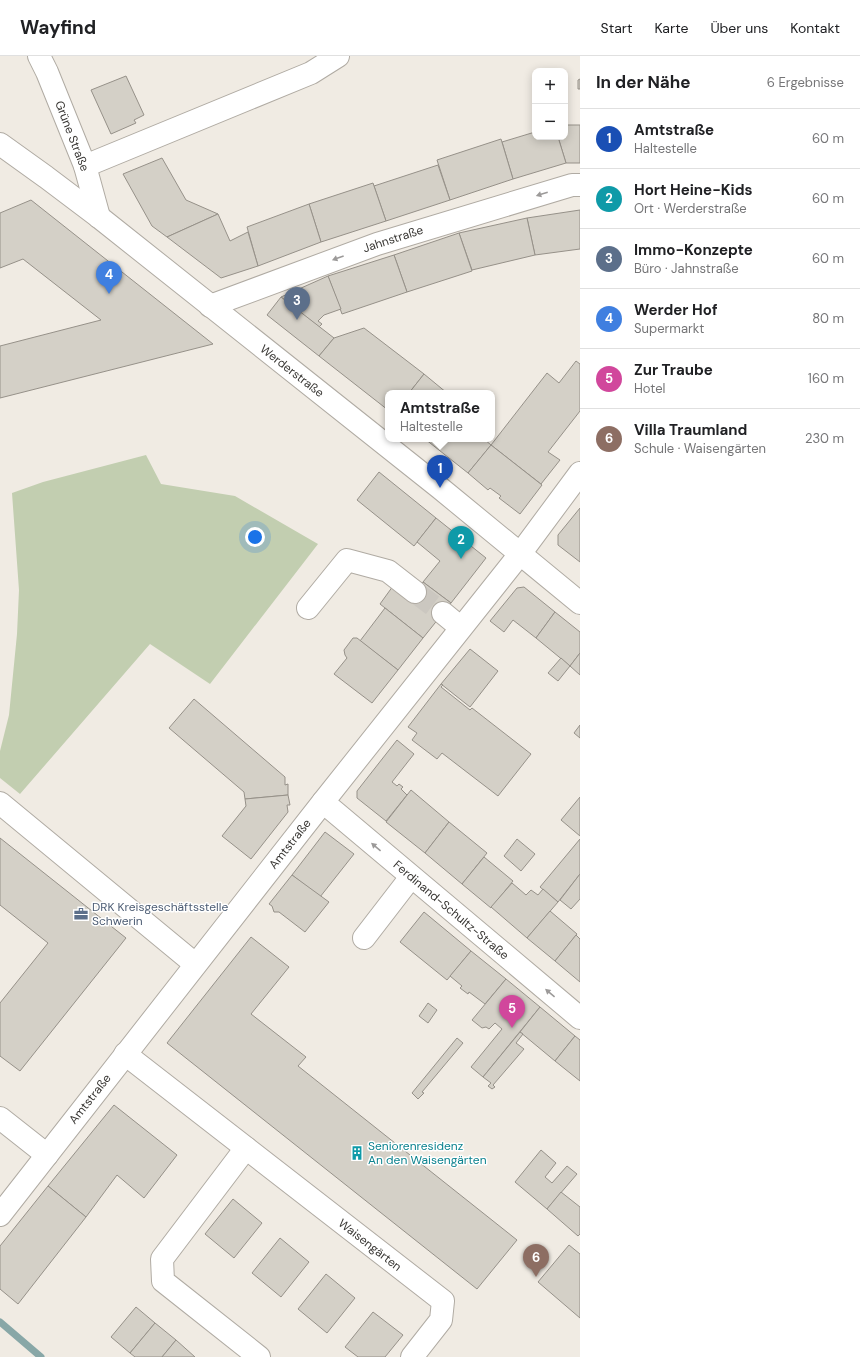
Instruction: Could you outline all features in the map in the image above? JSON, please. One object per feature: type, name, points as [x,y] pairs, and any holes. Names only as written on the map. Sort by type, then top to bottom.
[{"type":"street","name":"Grüne Straße","points":[[39,56],[47,72],[85,166],[99,217]]},
{"type":"street","points":[[85,166],[311,73],[338,56]]},
{"type":"street","name":"Werderstraße","points":[[0,144],[99,217],[440,488],[580,603]]},
{"type":"street","name":"Jahnstraße","points":[[210,306],[377,244],[572,185],[580,185]]},
{"type":"street","name":"Amtstraße","points":[[0,1215],[460,627],[520,554],[580,473]]},
{"type":"street","points":[[308,608],[347,560],[388,571],[415,592]]},
{"type":"street","points":[[443,613],[460,627]]},
{"type":"street","name":"Ferdinand-Schultz-Straße","points":[[323,802],[580,1018]]},
{"type":"street","points":[[0,803],[195,964]]},
{"type":"street","points":[[364,938],[411,877]]},
{"type":"street","name":"Waisengärten","points":[[125,1054],[443,1301],[441,1320],[412,1357]]},
{"type":"street","points":[[0,1118],[47,1155]]},
{"type":"street","points":[[246,1148],[162,1259],[162,1281],[259,1357]]},
{"type":"green space","points":[[146,455],[161,484],[235,496],[318,544],[210,684],[150,644],[20,794],[0,778],[0,751],[9,715],[17,634],[19,590],[12,493],[43,482]]},
{"type":"building","points":[[126,76],[144,115],[134,120],[136,123],[111,134],[91,90]]},
{"type":"building","points":[[580,79],[580,89],[578,89],[578,80]]},
{"type":"building","points":[[568,125],[580,125],[580,163],[566,163],[559,140],[568,140]]},
{"type":"building","points":[[532,133],[532,140],[559,140],[566,163],[513,179],[502,142]]},
{"type":"building","points":[[501,139],[513,179],[450,200],[437,160]]},
{"type":"building","points":[[162,158],[186,200],[218,214],[167,237],[152,226],[123,174]]},
{"type":"building","points":[[438,165],[450,200],[386,221],[374,186]]},
{"type":"building","points":[[373,183],[386,221],[321,242],[309,204]]},
{"type":"building","points":[[31,200],[213,344],[0,398],[0,346],[101,320],[23,259],[0,268],[0,213]]},
{"type":"building","points":[[309,204],[321,242],[258,266],[247,227]]},
{"type":"building","points":[[580,210],[580,249],[535,255],[527,218]]},
{"type":"building","points":[[218,214],[230,241],[248,232],[258,266],[221,278],[167,237]]},
{"type":"building","points":[[527,218],[535,255],[472,270],[459,233]]},
{"type":"building","points":[[459,233],[472,271],[407,292],[394,255]]},
{"type":"building","points":[[394,255],[407,292],[342,314],[328,276]]},
{"type":"building","points":[[328,276],[341,309],[324,315],[318,321],[322,324],[319,327],[281,297]]},
{"type":"building","points":[[281,297],[334,338],[319,356],[267,315]]},
{"type":"building","points":[[364,328],[424,374],[411,390],[385,390],[385,408],[319,356],[334,338]]},
{"type":"building","points":[[576,361],[580,364],[580,411],[548,452],[560,460],[541,484],[491,445],[495,442],[495,440],[547,373],[559,383]]},
{"type":"building","points":[[424,374],[443,390],[411,390]]},
{"type":"building","points":[[429,442],[488,442],[491,445],[468,473]]},
{"type":"building","points":[[491,445],[542,485],[520,514],[499,498],[501,496],[490,488],[488,490],[468,473]]},
{"type":"building","points":[[379,472],[436,518],[414,546],[357,500]]},
{"type":"building","points":[[580,508],[580,562],[558,545],[558,535]]},
{"type":"building","points":[[436,518],[486,558],[451,603],[423,582],[440,561],[417,542]]},
{"type":"building","points":[[423,582],[451,603],[423,638],[380,604],[393,586],[410,599]]},
{"type":"building","points":[[524,587],[555,612],[536,638],[513,620],[504,632],[490,621],[517,588]]},
{"type":"building","points":[[385,608],[423,638],[398,670],[360,641]]},
{"type":"building","points":[[555,612],[580,632],[580,653],[570,666],[536,638]]},
{"type":"building","points":[[353,638],[357,638],[398,670],[372,703],[334,674],[347,658],[344,650]]},
{"type":"building","points":[[470,649],[498,671],[470,707],[441,684]]},
{"type":"building","points":[[580,653],[580,675],[570,666]]},
{"type":"building","points":[[561,658],[570,666],[558,681],[548,673]]},
{"type":"building","points":[[441,684],[443,685],[441,687],[470,710],[472,708],[531,754],[498,796],[442,753],[437,759],[412,740],[417,733],[408,727]]},
{"type":"building","points":[[194,699],[285,777],[285,785],[288,784],[288,795],[245,799],[244,792],[169,728]]},
{"type":"building","points":[[580,725],[580,738],[574,733]]},
{"type":"building","points":[[397,740],[414,754],[392,782],[397,786],[399,784],[403,787],[401,789],[407,795],[386,821],[357,798],[357,791]]},
{"type":"building","points":[[411,790],[449,822],[425,853],[386,822]]},
{"type":"building","points":[[288,795],[290,805],[287,805],[288,812],[251,859],[222,836],[246,806],[245,799]]},
{"type":"building","points":[[580,797],[580,836],[561,820]]},
{"type":"building","points":[[449,822],[487,853],[462,884],[425,853]]},
{"type":"building","points":[[325,832],[354,854],[320,897],[292,875]]},
{"type":"building","points":[[0,838],[126,938],[20,1071],[0,1056],[0,1003],[48,943],[0,905]]},
{"type":"building","points":[[517,839],[535,854],[521,871],[504,856]]},
{"type":"building","points":[[580,839],[580,874],[558,902],[540,887]]},
{"type":"building","points":[[484,857],[513,881],[491,908],[462,884]]},
{"type":"building","points":[[580,874],[580,899],[571,909],[560,900]]},
{"type":"building","points":[[292,875],[329,902],[305,932],[279,912],[274,912],[272,906],[269,904]]},
{"type":"building","points":[[512,883],[526,895],[531,890],[538,895],[543,889],[558,902],[527,938],[491,907]]},
{"type":"building","points":[[550,911],[577,934],[555,961],[527,938]]},
{"type":"building","points":[[424,912],[471,951],[447,980],[400,942]]},
{"type":"building","points":[[576,935],[580,939],[580,982],[555,961]]},
{"type":"building","name":"Seniorenresidenz An den Waisengärten","points":[[251,937],[289,967],[251,1014],[306,1057],[298,1066],[517,1240],[477,1289],[167,1043]]},
{"type":"building","points":[[471,951],[506,979],[485,1004],[469,992],[468,994],[460,988],[462,986],[450,976]]},
{"type":"building","points":[[506,979],[540,1007],[483,1077],[471,1067],[502,1029],[495,1023],[489,1029],[486,1027],[482,1028],[472,1020]]},
{"type":"building","points":[[428,1003],[437,1010],[428,1023],[419,1016]]},
{"type":"building","points":[[540,1007],[575,1036],[555,1061],[520,1032]]},
{"type":"building","points":[[520,1032],[523,1034],[516,1043],[524,1049],[493,1085],[495,1087],[492,1089],[488,1086],[491,1083],[483,1077]]},
{"type":"building","points":[[575,1036],[580,1040],[580,1081],[555,1061]]},
{"type":"building","points":[[457,1038],[463,1043],[422,1092],[424,1093],[418,1099],[412,1093]]},
{"type":"building","points":[[114,1105],[177,1155],[144,1198],[117,1175],[86,1217],[48,1186]]},
{"type":"building","points":[[541,1150],[556,1163],[545,1177],[552,1183],[567,1166],[577,1174],[547,1209],[515,1182]]},
{"type":"building","points":[[48,1186],[86,1217],[18,1304],[0,1289],[0,1246]]},
{"type":"building","points":[[561,1192],[580,1207],[580,1234],[578,1236],[547,1209]]},
{"type":"building","points":[[233,1199],[262,1223],[234,1258],[205,1234]]},
{"type":"building","points":[[280,1238],[309,1262],[281,1297],[252,1273]]},
{"type":"building","points":[[569,1245],[580,1254],[580,1318],[538,1282]]},
{"type":"building","points":[[326,1274],[355,1298],[327,1333],[298,1309]]},
{"type":"building","points":[[136,1307],[155,1323],[130,1353],[111,1337]]},
{"type":"building","points":[[373,1312],[403,1335],[385,1357],[358,1357],[345,1347]]},
{"type":"building","points":[[155,1323],[176,1340],[162,1357],[135,1357],[130,1353]]},
{"type":"building","points":[[176,1340],[195,1357],[162,1357]]},
{"type":"waterway","points":[[0,1322],[41,1357]]},
{"type":"tunnel","points":[[415,592],[443,613]]},
{"type":"place","name":"Werder Hof","points":[[109,294]]},
{"type":"place","name":"Immo-Konzepte","points":[[297,320]]},
{"type":"place","name":"Amtstraße","points":[[440,488]]},
{"type":"place","name":"Hort Heine-Kids","points":[[461,559]]},
{"type":"place","name":"DRK Kreisgeschäftsstelle Schwerin","points":[[81,914]]},
{"type":"place","name":"Zur Traube","points":[[512,1028]]},
{"type":"place","name":"Seniorenresidenz An den Waisengärten","points":[[357,1153]]},
{"type":"place","name":"Villa Traumland","points":[[536,1277]]}]
